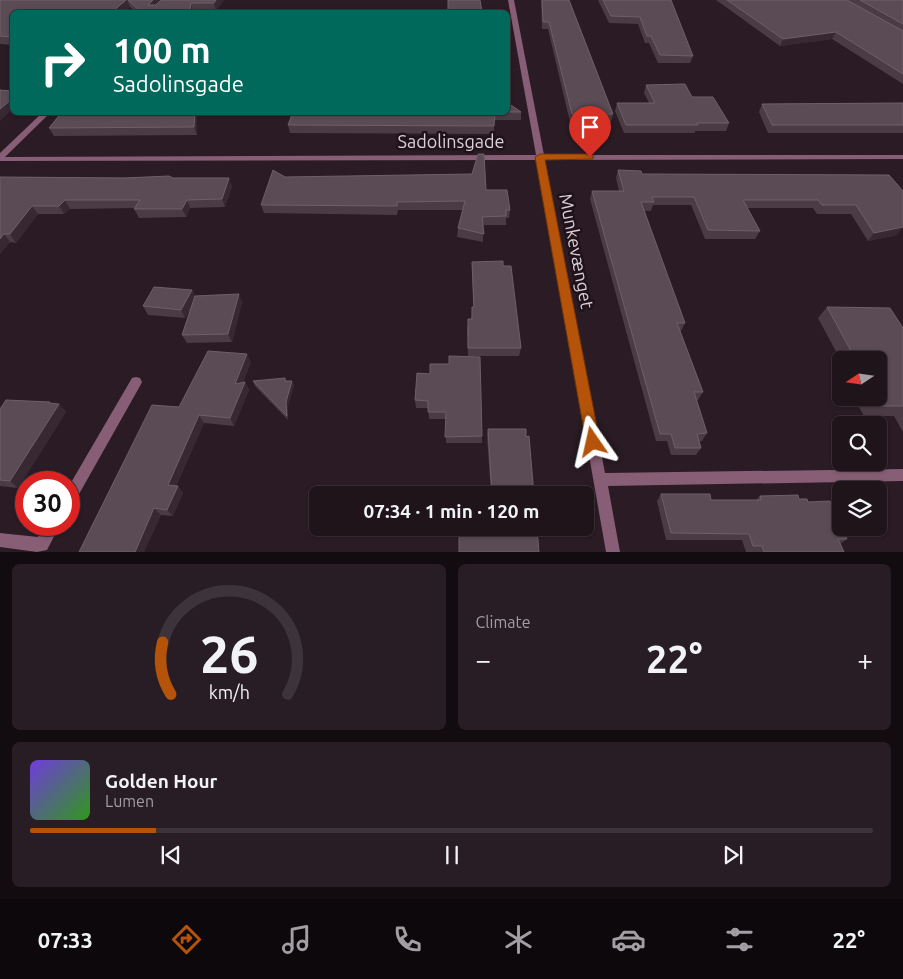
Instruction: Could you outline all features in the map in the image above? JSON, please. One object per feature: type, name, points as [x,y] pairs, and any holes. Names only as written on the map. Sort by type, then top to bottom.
[{"type":"street","name":"Munkevænget","points":[[511,0],[613,552]]},
{"type":"street","points":[[0,158],[45,115]]},
{"type":"street","name":"Sadolinsgade","points":[[0,158],[903,158]]},
{"type":"street","points":[[80,479],[136,382]]},
{"type":"street","points":[[600,480],[903,475]]},
{"type":"street","points":[[0,540],[42,545],[47,536]]},
{"type":"building","points":[[0,0],[126,0],[114,10],[10,10],[10,37],[0,36]]},
{"type":"building","points":[[128,0],[153,0],[148,5],[156,5],[161,0],[216,0],[214,3],[191,3],[190,10],[139,10]]},
{"type":"building","points":[[448,0],[480,0],[482,10],[448,10]]},
{"type":"building","points":[[542,0],[569,0],[613,114],[572,114],[549,22],[543,22]]},
{"type":"building","points":[[603,0],[671,0],[693,56],[660,55],[651,36],[647,36],[640,17],[611,16]]},
{"type":"building","points":[[727,0],[847,0],[903,31],[903,74],[836,32],[783,39]]},
{"type":"building","points":[[860,0],[903,0],[903,24]]},
{"type":"building","points":[[685,84],[692,97],[713,97],[729,123],[626,125],[617,103],[655,103],[646,85]]},
{"type":"building","points":[[0,90],[10,91],[10,101],[0,109]]},
{"type":"building","points":[[903,103],[903,125],[772,125],[762,104]]},
{"type":"building","points":[[510,104],[521,112],[510,112]]},
{"type":"building","points":[[60,115],[195,115],[194,127],[49,128]]},
{"type":"building","points":[[292,115],[495,115],[494,126],[288,125]]},
{"type":"building","points":[[478,154],[484,154],[486,190],[507,190],[510,210],[506,210],[506,216],[482,217],[484,234],[458,228],[465,201],[397,202],[397,206],[261,205],[273,170],[285,177],[472,174]]},
{"type":"building","points":[[618,170],[641,171],[642,174],[889,175],[903,191],[903,227],[874,233],[856,205],[822,205],[818,200],[743,200],[760,231],[708,230],[694,197],[652,197],[654,202],[641,202],[685,323],[677,323],[703,392],[694,392],[707,433],[697,434],[701,448],[675,448],[671,434],[660,434],[592,191],[624,191]]},
{"type":"building","points":[[169,176],[173,178],[229,178],[222,199],[187,200],[182,209],[134,209],[140,200],[65,200],[59,206],[32,206],[10,234],[4,234],[0,239],[0,177],[124,178]]},
{"type":"building","points":[[503,261],[503,266],[511,266],[521,348],[468,348],[468,319],[472,319],[472,307],[474,307],[472,262]]},
{"type":"building","points":[[154,287],[192,290],[181,310],[143,306]]},
{"type":"building","points":[[239,294],[228,334],[182,335],[195,296]]},
{"type":"building","points":[[827,307],[890,308],[903,328],[903,406],[888,406],[888,351],[851,351]]},
{"type":"building","points":[[208,351],[247,354],[235,384],[245,382],[230,418],[199,415],[168,485],[178,486],[167,510],[154,508],[135,552],[79,552],[152,405],[179,407]]},
{"type":"building","points":[[449,356],[480,357],[482,436],[445,437],[446,412],[428,412],[428,401],[415,400],[417,373],[430,374],[430,364],[449,364]]},
{"type":"building","points":[[285,378],[285,381],[292,381],[286,402],[287,416],[253,381]]},
{"type":"building","points":[[6,400],[59,404],[10,481],[0,480],[0,409]]},
{"type":"building","points":[[488,429],[526,429],[526,437],[529,436],[533,486],[491,486]]},
{"type":"building","points":[[661,494],[710,494],[711,500],[761,500],[760,496],[798,495],[799,499],[807,499],[808,502],[830,501],[832,506],[832,536],[846,536],[847,539],[838,539],[844,552],[764,552],[762,546],[753,546],[749,534],[671,533]]},
{"type":"building","points":[[459,536],[538,536],[539,552],[459,552]]},
{"type":"route","points":[[590,157],[540,157],[593,442]]}]
